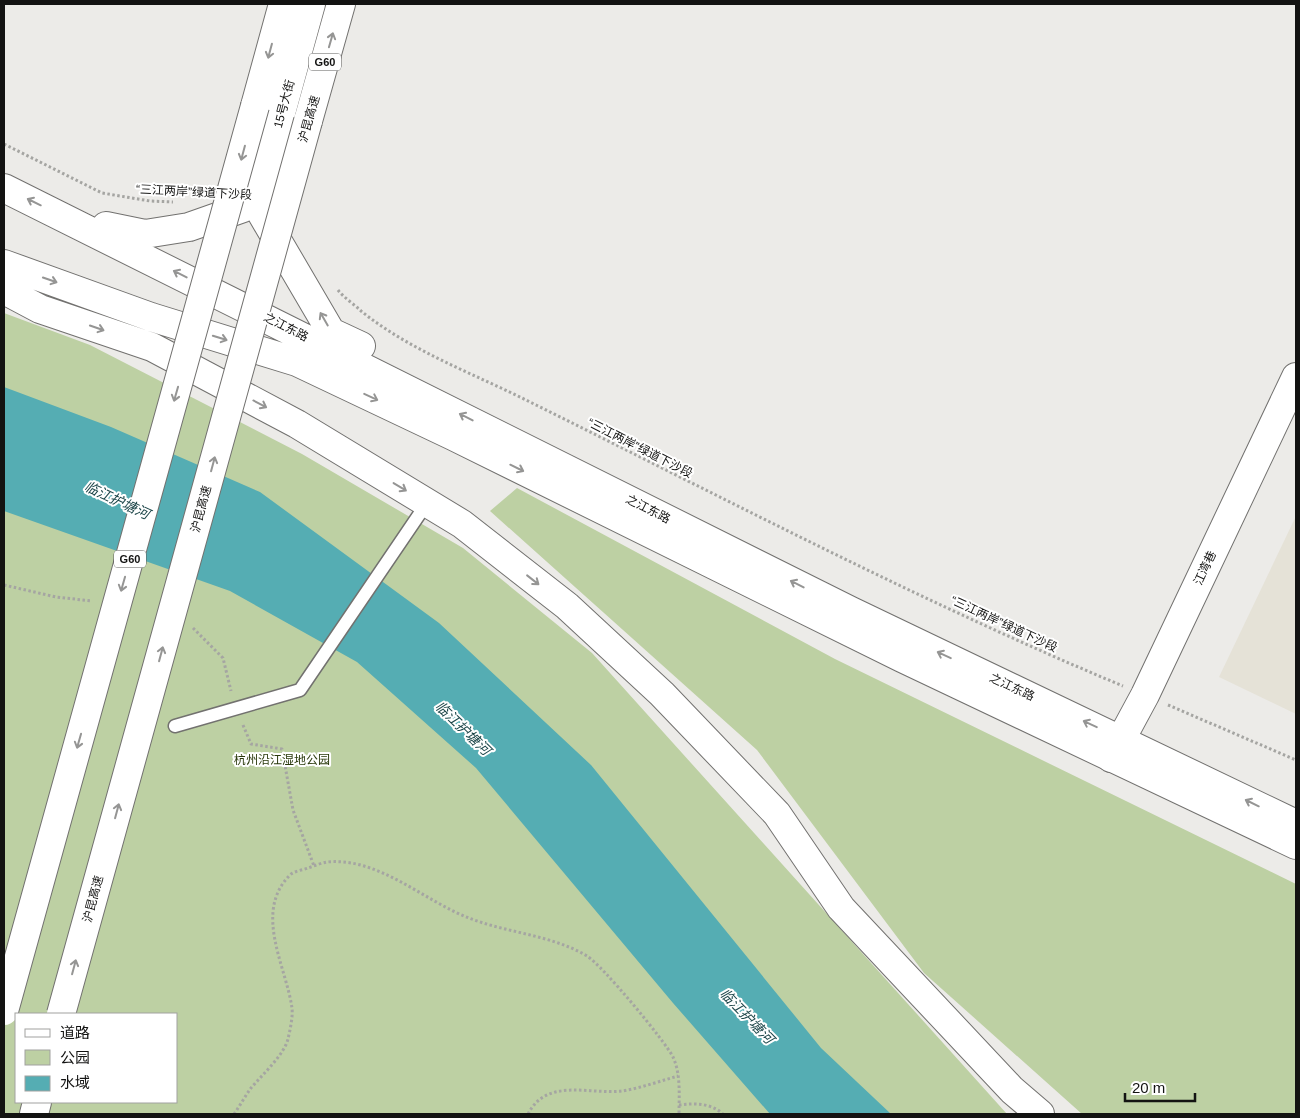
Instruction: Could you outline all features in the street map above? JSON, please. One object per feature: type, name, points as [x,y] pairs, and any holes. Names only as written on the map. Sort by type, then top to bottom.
[{"type":"main road","name":"G60","points":[[4,1011],[227,213],[283,4]]},
{"type":"main road","name":"15号大街","points":[[256,204],[311,4]]},
{"type":"main road","name":"沪昆高速","points":[[61,1013],[342,4]]},
{"type":"main road","name":"之江东路","points":[[4,188],[851,611],[1117,749],[1296,846]]},
{"type":"main road","points":[[66,218],[145,234],[189,228],[256,204],[331,332],[493,410],[572,471]]},
{"type":"main road","name":"之江东路","points":[[4,264],[151,317],[297,362],[1117,749],[1296,824]]},
{"type":"main road","points":[[4,290],[40,309],[152,347],[297,424],[462,524],[567,606],[662,694],[777,814],[842,908],[1012,1090],[1040,1114]]},
{"type":"main road","name":"江湾巷","points":[[1117,749],[1145,695],[1296,377]]},
{"type":"lane","points":[[175,726],[236,710],[300,690],[427,504]]},
{"type":"path","name":"“三江两岸”绿道下沙段","points":[[4,144],[102,193],[150,201],[179,202]]},
{"type":"path","name":"“三江两岸”绿道下沙段","points":[[335,286],[340,293],[379,325],[442,361],[531,402],[671,474],[1056,658],[1296,760]]},
{"type":"path","points":[[4,585],[56,597],[102,602]]},
{"type":"path","points":[[189,627],[197,630],[223,658],[236,710],[251,744],[282,749],[293,810],[314,866]]},
{"type":"path","points":[[234,1114],[250,1089],[271,1066],[288,1041],[292,1010],[276,947],[272,919],[277,896],[291,874],[326,862],[350,864],[385,874],[418,890],[437,903],[469,918],[564,946],[589,957],[649,1024],[673,1057],[678,1076],[679,1114]]},
{"type":"path","points":[[528,1114],[544,1096],[566,1089],[622,1091],[678,1076]]},
{"type":"path","points":[[679,1105],[698,1103],[718,1110],[723,1114]]},
{"type":"shaded area","points":[[1296,516],[1296,714],[1219,677]]},
{"type":"green space","name":"杭州沿江湿地公园","points":[[4,313],[90,345],[302,454],[463,548],[592,653],[1007,1114],[4,1114]]},
{"type":"green space","points":[[517,488],[835,659],[1296,884],[1296,1114],[1082,1114],[924,973],[757,750],[490,511]]},
{"type":"water","name":"临江护塘河","points":[[4,387],[111,427],[260,492],[439,623],[591,765],[821,1048],[891,1114],[770,1114],[673,1003],[476,768],[357,662],[230,591],[4,511]]}]
